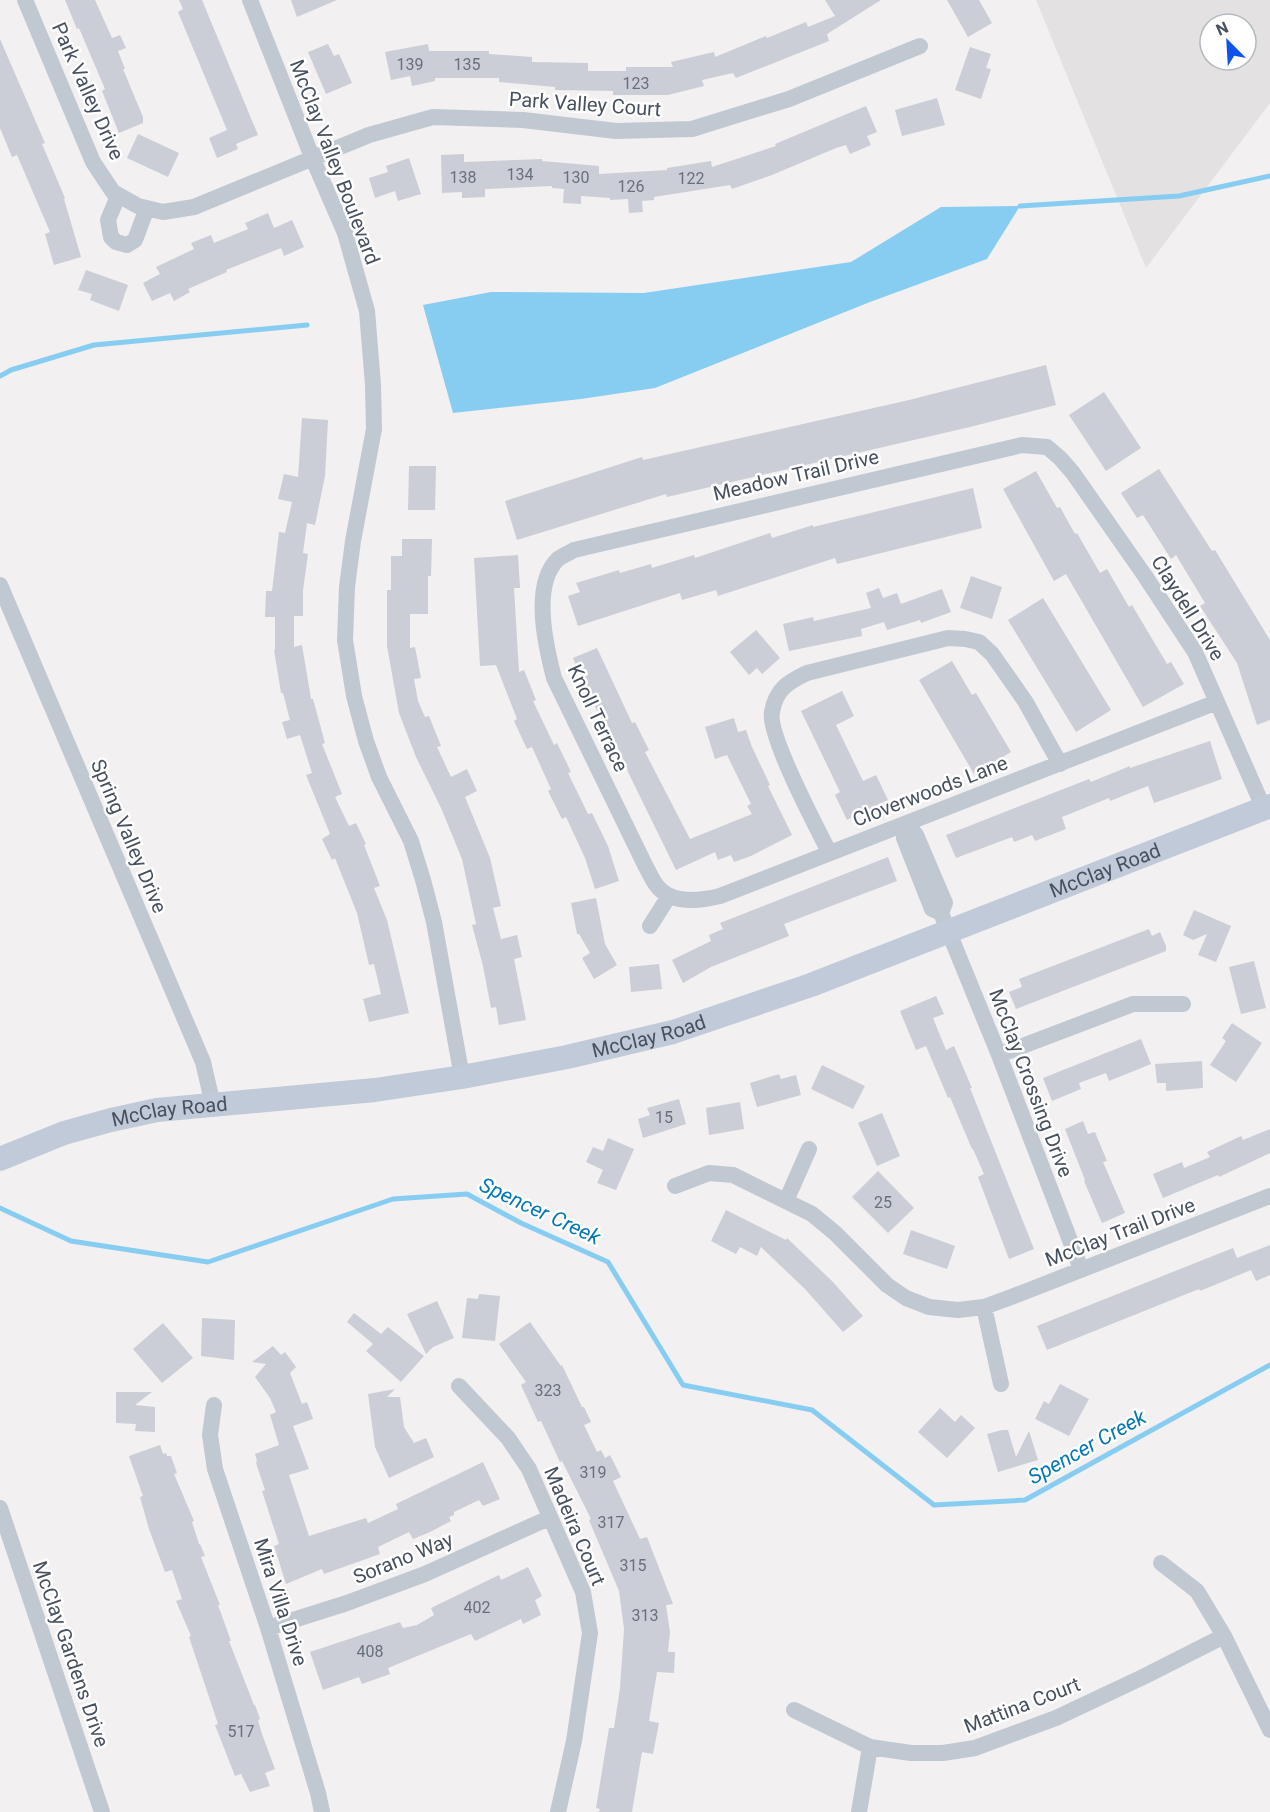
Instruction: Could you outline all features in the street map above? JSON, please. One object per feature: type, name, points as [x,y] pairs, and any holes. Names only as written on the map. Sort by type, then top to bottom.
[{"type":"main road","name":"McClay Road","points":[[0,1159],[64,1133],[157,1110],[375,1090],[462,1077],[567,1057],[673,1032],[771,999],[944,922],[1267,807]]},
{"type":"street","name":"Park Valley Drive","points":[[26,0],[93,162],[117,196]]},
{"type":"street","name":"McClay Valley Boulevard","points":[[250,0],[312,158],[345,233],[368,311],[374,429],[353,542],[347,587],[345,640],[354,696],[366,741],[379,777],[411,841],[423,880],[434,922],[462,1077]]},
{"type":"street","name":"Park Valley Court","points":[[312,158],[369,135],[433,117],[523,120],[616,131],[692,129],[789,99],[920,46]]},
{"type":"street","points":[[147,208],[135,240],[128,245],[121,244],[111,237],[108,220],[117,196],[138,206],[147,208],[163,212],[194,207],[312,158]]},
{"type":"street","name":"Meadow Trail Drive","points":[[558,559],[574,550],[613,540],[1004,449],[1022,445],[1047,447]]},
{"type":"street","name":"Claydell Drive","points":[[1047,447],[1073,473],[1195,652],[1267,807]]},
{"type":"street","name":"Knoll Terrace","points":[[558,559],[548,575],[543,591],[547,652],[554,678],[645,865],[664,892]]},
{"type":"street","name":"Spring Valley Drive","points":[[0,585],[203,1062],[213,1105]]},
{"type":"street","points":[[829,852],[791,774],[776,736],[771,714],[777,696],[788,682],[807,673],[948,638],[979,642],[992,654],[1025,701],[1060,764]]},
{"type":"street","name":"Cloverwoods Lane","points":[[664,892],[698,902],[720,896],[1217,702]]},
{"type":"street","name":"McClay Crossing Drive","points":[[906,824],[904,838],[932,909],[944,922],[999,1055],[1081,1269]]},
{"type":"street","points":[[650,926],[664,892]]},
{"type":"street","points":[[999,1055],[1132,1004],[1183,1004]]},
{"type":"street","points":[[786,1201],[809,1149]]},
{"type":"street","name":"McClay Trail Drive","points":[[675,1186],[709,1173],[733,1175],[812,1214],[835,1233],[887,1285],[906,1298],[930,1307],[958,1310],[984,1306],[1270,1196]]},
{"type":"street","points":[[984,1306],[1001,1384]]},
{"type":"street","name":"Madeira Court","points":[[459,1386],[508,1438],[529,1469],[583,1592],[590,1633],[574,1741],[558,1812]]},
{"type":"street","name":"Mira Villa Drive","points":[[214,1405],[210,1435],[215,1469],[268,1628],[322,1812]]},
{"type":"street","name":"McClay Gardens Drive","points":[[0,1509],[102,1812]]},
{"type":"street","name":"Sorano Way","points":[[268,1628],[347,1603],[425,1574],[549,1518]]},
{"type":"street","points":[[1161,1563],[1197,1591],[1224,1636],[1270,1730]]},
{"type":"street","name":"Mattina Court","points":[[794,1710],[870,1747],[911,1753],[943,1753],[975,1748],[1056,1719],[1224,1636]]},
{"type":"street","points":[[859,1812],[870,1747]]},
{"type":"shaded area","points":[[1036,0],[1270,0],[1270,103],[1146,268]]},
{"type":"water","points":[[1020,206],[987,259],[870,302],[655,388],[581,399],[453,413],[423,305],[491,292],[644,293],[851,262],[941,207]]},
{"type":"building","points":[[65,0],[95,0],[112,38],[120,35],[126,48],[118,51],[143,117],[143,123],[119,133],[102,91],[105,89]]},
{"type":"building","points":[[179,0],[202,0],[258,135],[236,144],[238,149],[217,158],[209,138],[227,130],[178,12],[183,9]]},
{"type":"building","points":[[291,0],[337,0],[297,17]]},
{"type":"building","points":[[825,0],[881,0],[827,34],[829,41],[736,78],[733,73],[702,80],[704,86],[668,95],[613,95],[613,91],[555,90],[555,87],[499,82],[499,78],[435,78],[435,81],[412,86],[410,76],[391,80],[385,52],[428,44],[429,51],[489,51],[489,54],[532,57],[532,62],[588,63],[588,71],[626,71],[626,67],[673,67],[671,62],[714,52],[715,57],[806,22],[808,27],[835,16]]},
{"type":"building","points":[[947,0],[979,0],[992,23],[968,37]]},
{"type":"building","points":[[0,39],[45,143],[42,144],[65,198],[81,257],[54,265],[45,234],[50,232],[17,155],[12,157],[0,128]]},
{"type":"building","points":[[328,44],[334,56],[339,54],[352,83],[326,94],[308,52]]},
{"type":"building","points":[[970,47],[991,54],[986,68],[991,69],[981,99],[955,90]]},
{"type":"building","points":[[937,98],[945,125],[902,136],[895,110]]},
{"type":"building","points":[[866,106],[877,132],[867,136],[871,145],[850,154],[846,145],[836,148],[732,189],[730,185],[654,197],[654,200],[642,201],[643,212],[629,213],[628,199],[610,200],[610,198],[581,196],[581,204],[563,203],[564,189],[552,188],[552,186],[485,189],[485,197],[462,198],[462,192],[442,193],[441,155],[464,154],[464,162],[542,159],[542,161],[599,166],[599,174],[667,170],[667,168],[711,161],[712,167],[776,146],[775,144]]},
{"type":"building","points":[[138,134],[179,153],[168,177],[127,158]]},
{"type":"building","points":[[409,158],[421,194],[398,201],[395,191],[375,198],[369,178],[388,172],[386,166]]},
{"type":"building","points":[[268,213],[274,228],[292,220],[304,247],[284,256],[281,248],[226,270],[227,272],[188,289],[190,292],[174,301],[170,293],[152,301],[143,283],[160,274],[156,267],[194,249],[191,243],[211,235],[214,243],[248,229],[245,223]]},
{"type":"building","points":[[86,270],[128,285],[119,311],[90,300],[92,294],[78,290]]},
{"type":"building","points":[[1046,365],[1056,405],[970,427],[667,497],[666,494],[517,540],[505,501],[642,457],[643,460],[909,400]]},
{"type":"building","points":[[1104,392],[1141,448],[1106,471],[1069,415]]},
{"type":"building","points":[[302,418],[328,420],[325,476],[315,525],[307,523],[303,553],[308,554],[303,590],[303,616],[294,616],[294,647],[302,645],[311,699],[313,699],[325,743],[322,744],[342,794],[335,797],[349,826],[356,823],[366,844],[364,845],[380,886],[374,888],[387,920],[409,1013],[369,1022],[363,999],[381,994],[374,964],[369,965],[357,913],[335,858],[332,860],[322,839],[330,834],[306,775],[312,773],[300,735],[287,739],[282,722],[290,720],[283,693],[281,693],[274,650],[275,617],[265,617],[266,591],[272,591],[279,532],[285,533],[292,502],[278,499],[284,474],[298,477]]},
{"type":"building","points":[[409,466],[436,466],[435,510],[408,510]]},
{"type":"building","points":[[1159,469],[1212,551],[1215,550],[1270,640],[1270,720],[1257,725],[1237,663],[1200,606],[1205,603],[1176,555],[1171,559],[1143,515],[1137,518],[1121,493]]},
{"type":"building","points":[[1036,471],[1057,508],[1060,507],[1100,573],[1107,569],[1129,607],[1132,605],[1167,664],[1171,662],[1184,684],[1143,707],[1066,574],[1054,581],[1003,489]]},
{"type":"building","points":[[973,488],[982,528],[837,564],[835,558],[718,596],[716,590],[682,600],[680,593],[578,626],[568,596],[580,592],[576,583],[619,570],[620,573],[651,564],[652,568],[694,555],[695,558],[770,533],[772,538],[813,525],[813,527]]},
{"type":"building","points":[[402,539],[432,539],[431,576],[428,576],[428,614],[410,614],[410,648],[415,647],[421,678],[414,679],[418,701],[425,717],[429,716],[441,746],[437,747],[451,777],[467,769],[477,791],[465,797],[490,858],[501,906],[493,908],[501,939],[517,935],[522,957],[514,959],[526,1020],[499,1025],[496,1007],[491,1008],[472,925],[476,924],[462,859],[441,808],[416,757],[399,713],[387,646],[387,590],[391,590],[391,556],[402,556]]},
{"type":"building","points":[[518,555],[520,588],[514,588],[519,672],[524,670],[536,700],[533,701],[554,745],[557,743],[571,772],[568,773],[588,814],[592,813],[608,846],[619,881],[595,889],[585,858],[566,817],[562,819],[548,791],[551,789],[532,747],[527,749],[514,721],[517,719],[496,665],[480,666],[474,558]]},
{"type":"building","points":[[971,576],[1002,587],[992,619],[960,608]]},
{"type":"building","points":[[879,588],[883,598],[897,593],[901,604],[942,589],[951,612],[921,623],[920,620],[887,630],[884,622],[861,629],[862,636],[789,651],[783,624],[813,617],[814,621],[871,608],[866,593]]},
{"type":"building","points":[[1043,598],[1111,710],[1076,732],[1008,620]]},
{"type":"building","points":[[756,630],[780,658],[762,674],[757,668],[749,675],[730,652]]},
{"type":"building","points":[[597,648],[632,723],[635,722],[649,750],[645,752],[690,839],[752,814],[747,806],[751,804],[727,755],[715,759],[705,727],[734,718],[738,732],[746,730],[770,785],[768,786],[792,835],[734,862],[731,855],[718,860],[715,852],[676,870],[573,658]]},
{"type":"building","points":[[952,661],[972,695],[976,693],[1011,752],[974,774],[919,680]]},
{"type":"building","points":[[842,691],[854,716],[836,725],[863,781],[876,775],[888,800],[847,820],[835,795],[840,792],[801,711]]},
{"type":"building","points":[[1210,741],[1222,779],[1154,803],[1148,786],[1110,801],[1109,798],[1062,817],[1066,829],[1035,841],[1032,835],[1014,842],[1012,837],[956,858],[946,835],[1089,779],[1091,782],[1130,766],[1130,768]]},
{"type":"building","points":[[888,857],[897,881],[784,924],[789,936],[711,967],[683,983],[672,960],[711,941],[709,935],[723,929],[720,923]]},
{"type":"building","points":[[596,898],[605,944],[617,965],[594,979],[582,958],[590,953],[577,934],[571,903]]},
{"type":"building","points":[[1194,910],[1231,926],[1216,962],[1198,955],[1207,934],[1193,940],[1183,935]]},
{"type":"building","points":[[1149,929],[1152,936],[1160,932],[1166,951],[1016,1009],[1009,992],[1022,987],[1019,979]]},
{"type":"building","points":[[1254,961],[1266,1008],[1241,1014],[1229,967]]},
{"type":"building","points":[[659,964],[662,989],[631,992],[629,967]]},
{"type":"building","points":[[936,996],[944,1014],[933,1018],[946,1050],[954,1046],[1034,1249],[1009,1259],[978,1177],[984,1174],[926,1046],[916,1050],[900,1011]]},
{"type":"building","points":[[1232,1023],[1262,1043],[1236,1082],[1210,1065],[1226,1041],[1222,1038]]},
{"type":"building","points":[[1141,1039],[1151,1064],[1109,1081],[1106,1073],[1079,1083],[1081,1089],[1052,1101],[1043,1078]]},
{"type":"building","points":[[1202,1061],[1203,1088],[1166,1091],[1166,1083],[1157,1083],[1155,1064]]},
{"type":"building","points":[[822,1065],[865,1086],[853,1109],[811,1089]]},
{"type":"building","points":[[779,1074],[781,1079],[796,1075],[801,1095],[757,1107],[750,1083]]},
{"type":"building","points":[[679,1099],[686,1124],[643,1138],[638,1119],[650,1115],[647,1108]]},
{"type":"building","points":[[740,1102],[744,1129],[709,1135],[706,1108]]},
{"type":"building","points":[[882,1113],[900,1156],[877,1166],[858,1123]]},
{"type":"building","points":[[1083,1121],[1088,1134],[1095,1132],[1107,1161],[1103,1162],[1125,1213],[1102,1223],[1065,1129]]},
{"type":"building","points":[[1270,1129],[1270,1153],[1219,1177],[1218,1175],[1163,1198],[1153,1174],[1182,1162],[1184,1168],[1210,1157],[1207,1152],[1241,1136],[1243,1140]]},
{"type":"building","points":[[608,1138],[634,1149],[616,1190],[597,1183],[603,1170],[586,1162],[593,1147],[603,1151]]},
{"type":"building","points":[[878,1171],[914,1208],[888,1233],[852,1197]]},
{"type":"building","points":[[726,1210],[786,1240],[787,1238],[833,1282],[863,1316],[843,1332],[805,1289],[761,1247],[757,1256],[740,1247],[736,1254],[711,1241]]},
{"type":"building","points":[[911,1230],[955,1246],[947,1269],[903,1254]]},
{"type":"building","points":[[1270,1245],[1270,1275],[1256,1281],[1251,1270],[1047,1350],[1037,1326],[1233,1248],[1237,1258]]},
{"type":"building","points":[[479,1294],[500,1296],[495,1341],[462,1338],[467,1298],[478,1299]]},
{"type":"building","points":[[437,1301],[454,1338],[433,1347],[426,1354],[407,1314]]},
{"type":"building","points":[[354,1313],[381,1334],[388,1327],[424,1356],[401,1382],[366,1351],[373,1344],[347,1322]]},
{"type":"building","points":[[202,1318],[235,1320],[234,1360],[201,1356]]},
{"type":"building","points":[[530,1322],[562,1365],[584,1407],[591,1422],[584,1425],[597,1452],[601,1450],[605,1458],[610,1455],[621,1477],[613,1481],[640,1539],[647,1537],[673,1604],[666,1605],[670,1632],[668,1652],[675,1652],[674,1673],[657,1672],[649,1721],[659,1723],[653,1754],[642,1752],[632,1812],[599,1812],[600,1809],[596,1808],[609,1728],[614,1728],[620,1688],[624,1629],[619,1591],[589,1520],[591,1519],[541,1421],[538,1422],[521,1385],[526,1382],[499,1344]]},
{"type":"building","points":[[163,1323],[193,1358],[162,1383],[133,1349]]},
{"type":"building","points":[[273,1346],[281,1355],[285,1352],[296,1367],[290,1373],[302,1404],[307,1402],[313,1419],[293,1426],[309,1469],[289,1475],[309,1536],[366,1518],[368,1523],[398,1509],[396,1504],[483,1462],[500,1499],[483,1506],[479,1500],[454,1512],[454,1515],[449,1517],[451,1521],[430,1532],[413,1539],[409,1532],[378,1547],[380,1554],[324,1574],[322,1569],[286,1584],[274,1546],[279,1544],[262,1491],[265,1490],[255,1454],[279,1445],[270,1415],[276,1412],[270,1398],[255,1377],[266,1364],[252,1362]]},
{"type":"building","points":[[1060,1384],[1089,1399],[1069,1436],[1035,1419],[1044,1401],[1049,1404]]},
{"type":"building","points":[[395,1389],[387,1397],[400,1397],[404,1427],[414,1443],[426,1438],[434,1457],[389,1478],[375,1447],[368,1394]]},
{"type":"building","points":[[116,1392],[152,1392],[135,1405],[155,1407],[155,1432],[135,1431],[136,1424],[116,1423]]},
{"type":"building","points":[[940,1408],[955,1422],[961,1415],[975,1428],[947,1458],[918,1432]]},
{"type":"building","points":[[1008,1430],[1016,1457],[1029,1431],[1038,1460],[998,1472],[987,1434]]},
{"type":"building","points":[[160,1445],[163,1454],[171,1456],[177,1473],[174,1474],[194,1521],[192,1522],[205,1556],[201,1557],[220,1605],[218,1605],[231,1641],[229,1641],[260,1719],[258,1720],[262,1734],[275,1769],[265,1773],[270,1786],[250,1792],[241,1774],[235,1776],[215,1725],[218,1724],[189,1637],[191,1636],[176,1601],[182,1599],[172,1570],[165,1572],[149,1529],[140,1497],[143,1496],[129,1456]]},
{"type":"building","points":[[528,1567],[542,1596],[535,1600],[541,1615],[523,1624],[521,1619],[475,1641],[471,1634],[388,1668],[390,1674],[362,1684],[359,1677],[323,1690],[310,1652],[400,1622],[403,1628],[417,1625],[434,1615],[431,1608],[499,1575],[501,1580]]},
{"type":"waterway","points":[[1020,206],[1179,196],[1270,176]]},
{"type":"waterway","points":[[0,376],[11,370],[94,345],[307,325]]},
{"type":"waterway","name":"Spencer Creek","points":[[0,1208],[71,1241],[208,1262],[393,1199],[467,1194],[521,1223],[608,1262],[683,1385],[812,1410],[934,1505],[1025,1500],[1270,1365]]}]
